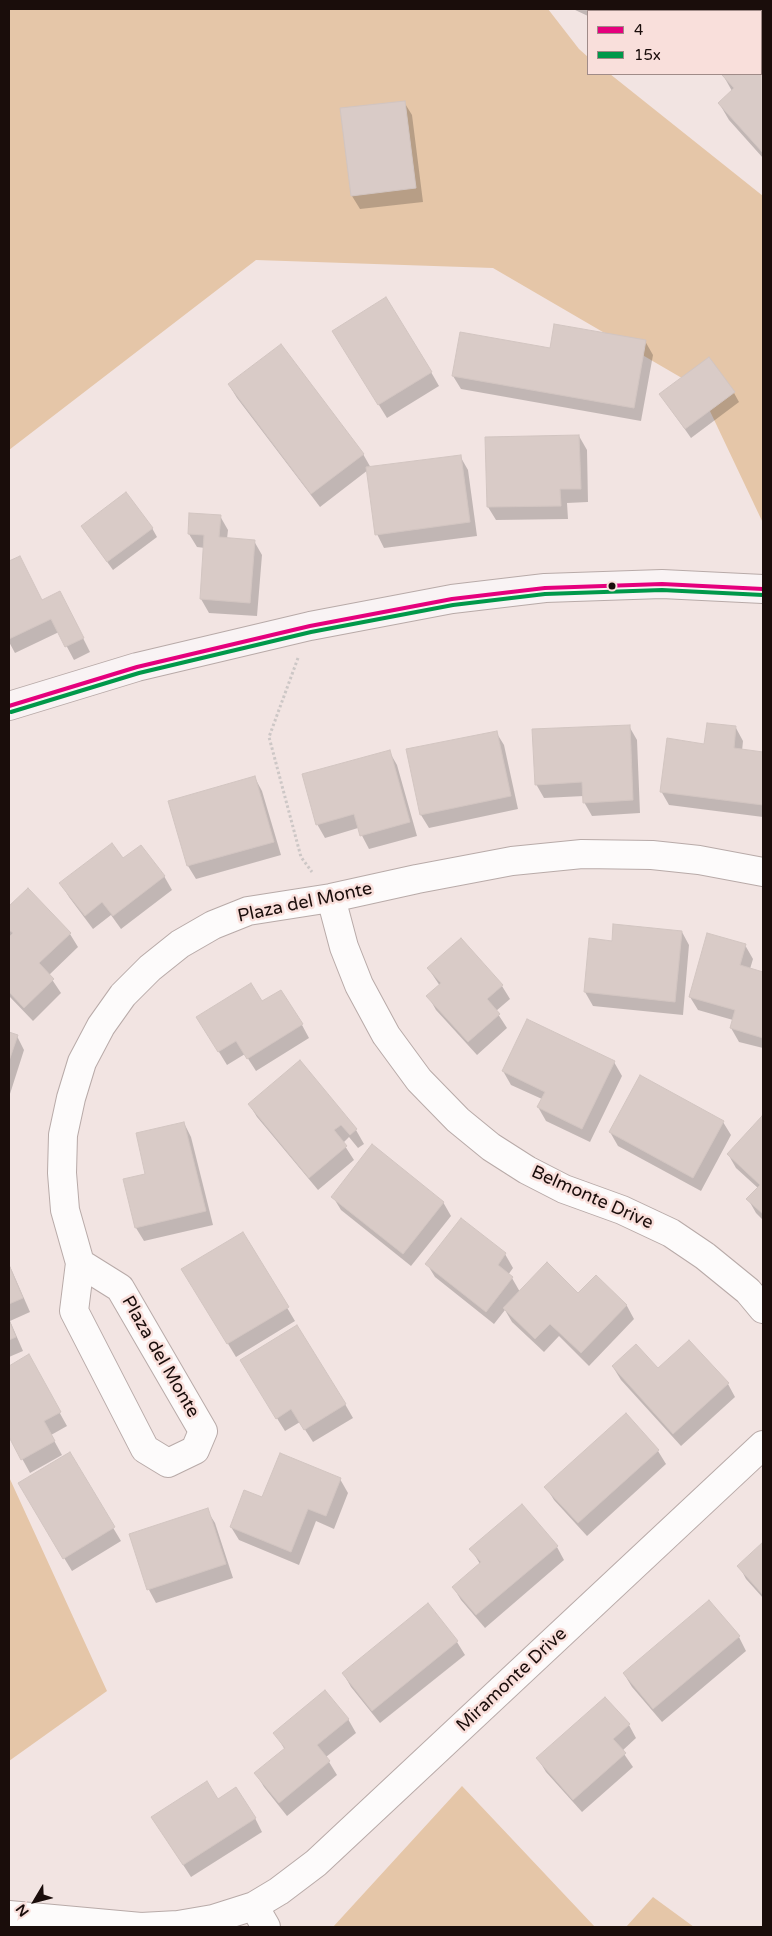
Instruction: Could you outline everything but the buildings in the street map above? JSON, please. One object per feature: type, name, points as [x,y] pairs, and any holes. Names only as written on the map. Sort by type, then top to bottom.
[{"type":"main road","points":[[9,706],[137,667],[310,626],[452,599],[545,588],[662,584],[763,589]]},
{"type":"street","name":"Plaza del Monte","points":[[80,1263],[120,1288],[203,1431],[195,1450],[168,1463],[145,1449],[74,1311],[80,1263],[65,1210],[62,1173],[64,1135],[71,1098],[82,1062],[101,1026],[124,995],[150,968],[180,944],[213,925],[248,911],[331,898],[512,861],[582,854],[652,855],[699,860],[763,872]]},
{"type":"street","name":"Belmonte Drive","points":[[331,898],[344,947],[359,985],[386,1035],[419,1080],[458,1120],[491,1147],[527,1170],[564,1189],[622,1210],[671,1233],[705,1256],[741,1285],[763,1309]]},
{"type":"street","name":"Miramonte Drive","points":[[16,1919],[141,1927],[178,1924],[213,1918],[260,1917],[287,1886],[316,1863],[763,1445]]},
{"type":"path","points":[[310,626],[269,737],[301,857],[331,898]]},
{"type":"shaded area","points":[[9,9],[548,9],[579,49],[587,56],[587,75],[611,75],[763,196],[763,523],[699,388],[493,268],[256,260],[9,450]]},
{"type":"shaded area","points":[[9,1477],[107,1691],[9,1761]]},
{"type":"shaded area","points":[[462,1786],[595,1927],[333,1927]]},
{"type":"shaded area","points":[[653,1897],[694,1927],[626,1927]]},
{"type":"transit line","name":"4","points":[[9,706],[137,667],[310,626],[452,599],[545,588],[662,584],[763,589]]},
{"type":"transit line","name":"15x","points":[[11,712],[139,673],[311,632],[453,605],[545,594],[662,590],[763,595]]}]
